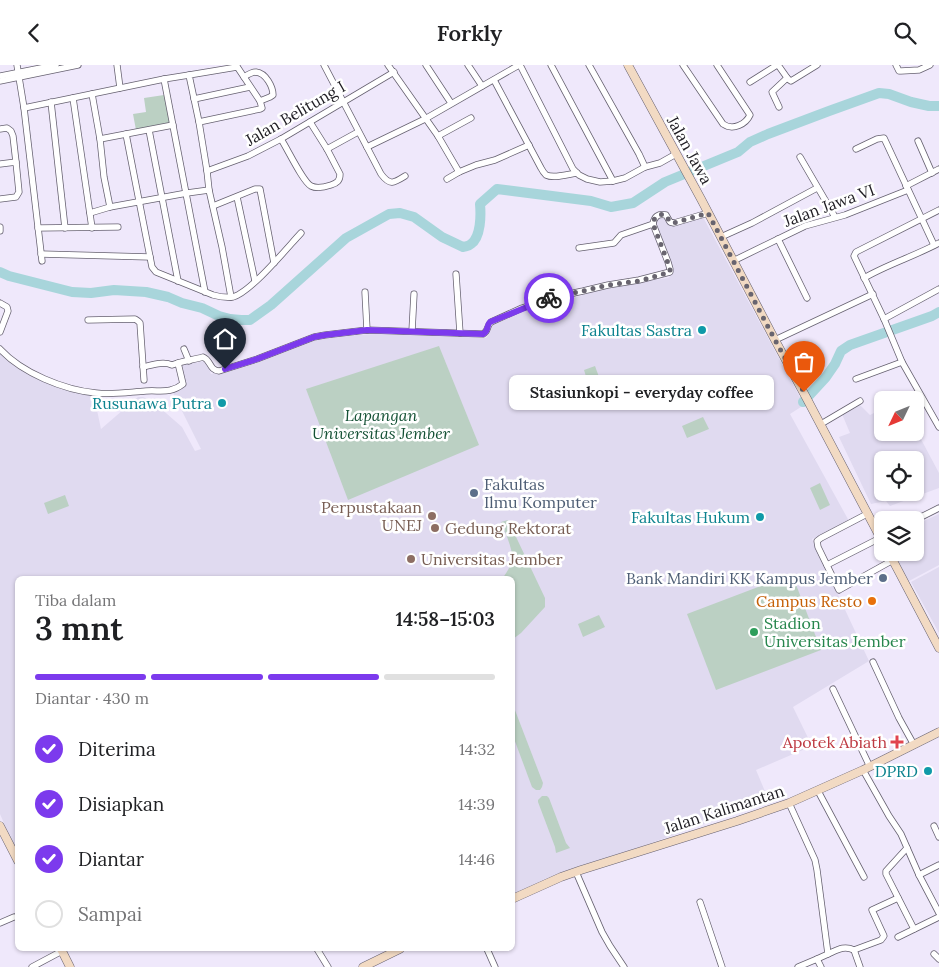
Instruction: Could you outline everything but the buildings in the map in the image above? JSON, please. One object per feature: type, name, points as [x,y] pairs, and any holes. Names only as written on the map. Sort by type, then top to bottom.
[{"type":"main road","name":"Jalan Jawa","points":[[628,65],[695,187],[874,526]]},
{"type":"main road","points":[[895,561],[939,648]]},
{"type":"main road","name":"Jalan Kalimantan","points":[[515,898],[576,872],[789,803],[818,791],[939,732]]},
{"type":"main road","points":[[0,827],[15,855]]},
{"type":"main road","points":[[62,951],[70,967]]},
{"type":"main road","points":[[363,967],[396,951]]},
{"type":"street","points":[[17,65],[24,108],[42,261]]},
{"type":"street","points":[[0,81],[56,65]]},
{"type":"street","points":[[0,76],[18,75],[75,65]]},
{"type":"street","points":[[116,65],[120,88]]},
{"type":"street","points":[[324,65],[381,175],[387,181],[394,182],[405,176]]},
{"type":"street","points":[[388,65],[438,136],[459,172]]},
{"type":"street","points":[[426,65],[451,103]]},
{"type":"street","points":[[468,65],[482,86]]},
{"type":"street","points":[[367,147],[425,119],[494,80],[511,67],[519,65],[572,169],[576,173],[587,179],[600,182],[613,181],[625,178],[645,167],[678,156]]},
{"type":"street","points":[[551,65],[613,181]]},
{"type":"street","points":[[588,65],[645,167]]},
{"type":"street","points":[[683,65],[723,124],[728,127],[735,127],[750,116],[717,65]]},
{"type":"street","points":[[750,82],[778,65],[789,81],[816,65]]},
{"type":"street","points":[[896,65],[899,71],[919,70],[930,65]]},
{"type":"street","points":[[24,108],[236,66],[260,101],[262,107],[199,122]]},
{"type":"street","points":[[244,77],[256,72],[270,84],[273,95],[260,101]]},
{"type":"street","name":"Jalan Belitung I","points":[[208,171],[248,156],[282,139],[394,72]]},
{"type":"street","points":[[189,75],[208,171],[209,191],[231,297]]},
{"type":"street","points":[[779,107],[772,92],[787,78]]},
{"type":"street","points":[[164,79],[205,292]]},
{"type":"street","points":[[494,80],[541,168],[547,175],[576,173]]},
{"type":"street","points":[[194,99],[250,87]]},
{"type":"street","points":[[92,94],[110,207]]},
{"type":"street","points":[[73,98],[92,228]]},
{"type":"street","points":[[50,102],[65,228]]},
{"type":"street","points":[[438,136],[471,118]]},
{"type":"street","points":[[282,139],[306,182],[314,187],[334,184],[341,176],[310,122]]},
{"type":"street","points":[[100,139],[173,125]]},
{"type":"street","points":[[0,129],[8,128],[12,134],[18,194],[14,197],[0,199]]},
{"type":"street","points":[[149,130],[178,281]]},
{"type":"street","points":[[327,149],[358,132]]},
{"type":"street","points":[[126,134],[154,271],[205,292],[222,297],[231,297],[238,295],[255,281],[301,233]]},
{"type":"street","points":[[856,149],[883,138],[922,219],[937,244],[864,278]]},
{"type":"street","points":[[918,141],[932,173]]},
{"type":"street","points":[[447,179],[459,172],[529,145]]},
{"type":"street","points":[[800,157],[835,217]]},
{"type":"street","points":[[0,164],[16,162]]},
{"type":"street","name":"Jalan Jawa VI","points":[[733,261],[805,226],[845,215],[907,188],[939,169]]},
{"type":"street","points":[[721,237],[752,223],[817,188]]},
{"type":"street","points":[[213,206],[255,189],[260,189],[274,263]]},
{"type":"street","points":[[90,213],[110,207],[163,197],[209,191]]},
{"type":"street","points":[[237,197],[255,281]]},
{"type":"street","points":[[939,210],[856,252],[854,255],[902,362],[939,427]]},
{"type":"street","points":[[143,367],[164,363],[172,365],[204,358],[208,360],[215,371],[219,371],[257,359],[314,337],[367,330],[483,334],[487,331],[490,322],[530,305],[555,297],[608,285],[639,281],[670,272],[653,224],[656,216],[666,215],[670,222],[674,223],[708,213]]},
{"type":"street","points":[[579,248],[614,243],[620,235],[653,224]]},
{"type":"street","points":[[38,228],[118,227]]},
{"type":"street","points":[[778,239],[807,298]]},
{"type":"street","points":[[41,254],[150,257]]},
{"type":"street","points":[[456,274],[460,333]]},
{"type":"street","points":[[884,319],[939,289]]},
{"type":"street","points":[[365,292],[367,330]]},
{"type":"street","points":[[412,331],[414,294]]},
{"type":"street","points":[[775,340],[873,294]]},
{"type":"street","points":[[0,303],[7,307],[8,311],[0,332]]},
{"type":"street","points":[[88,320],[138,320],[140,323],[144,380]]},
{"type":"street","points":[[0,349],[6,356],[26,369],[56,383],[83,391],[104,394],[158,390],[167,392],[182,384],[178,363]]},
{"type":"street","points":[[184,349],[189,361]]},
{"type":"street","points":[[856,379],[902,362]]},
{"type":"street","points":[[821,424],[860,401]]},
{"type":"street","points":[[924,516],[939,508]]},
{"type":"street","points":[[867,514],[820,539],[817,543],[839,590],[892,561]]},
{"type":"street","points":[[827,565],[874,543]]},
{"type":"street","points":[[873,662],[914,745]]},
{"type":"street","points":[[833,689],[866,768],[889,816],[901,834],[939,915],[898,937]]},
{"type":"street","points":[[818,791],[864,877]]},
{"type":"street","points":[[789,803],[818,870],[828,954]]},
{"type":"street","points":[[934,826],[939,837]]},
{"type":"street","points":[[907,848],[886,871],[887,878],[914,929]]},
{"type":"street","points":[[919,875],[939,865]]},
{"type":"street","points":[[576,872],[602,932],[624,967]]},
{"type":"street","points":[[854,950],[883,939],[884,937],[872,910],[898,898]]},
{"type":"street","points":[[700,903],[722,967]]},
{"type":"street","points":[[0,923],[14,917]]},
{"type":"street","points":[[800,967],[844,947],[848,947],[854,950],[860,967]]},
{"type":"street","points":[[32,967],[60,951]]},
{"type":"street","points":[[318,951],[328,967]]},
{"type":"street","points":[[488,951],[495,967]]},
{"type":"street","points":[[934,954],[939,959]]},
{"type":"street","points":[[817,959],[820,967]]},
{"type":"shaded area","name":"Universitas Jember","points":[[661,217],[668,224],[675,226],[703,217],[804,405],[790,414],[849,521],[812,539],[869,661],[793,707],[812,746],[756,770],[769,801],[595,863],[547,878],[515,893],[515,576],[15,576],[15,849],[0,814],[0,351],[54,385],[94,396],[101,429],[138,397],[151,400],[182,427],[195,451],[201,449],[173,393],[185,385],[181,365],[206,361],[211,374],[254,362],[312,341],[335,336],[444,334],[486,338],[489,334],[490,324],[558,297],[567,300],[612,286],[668,278],[673,274],[674,269],[656,226],[656,221]]},
{"type":"shaded area","points":[[859,404],[870,415],[874,413],[874,441],[922,441],[939,473],[939,488],[924,494],[924,451],[874,451],[874,501],[886,501],[871,504],[839,437],[850,433],[842,414]]},
{"type":"shaded area","points":[[886,501],[904,501],[890,506]]},
{"type":"shaded area","points":[[939,514],[939,565],[909,581],[898,561],[924,561],[924,521]]},
{"type":"shaded area","points":[[939,567],[939,633],[911,582]]},
{"type":"green space","points":[[164,95],[170,124],[136,130],[133,114],[146,112],[144,98]]},
{"type":"green space","name":"Lapangan Universitas Jember","points":[[439,346],[479,445],[348,500],[306,389]]},
{"type":"green space","points":[[595,366],[603,388],[591,392],[584,370]]},
{"type":"green space","points":[[703,417],[709,429],[687,438],[682,426]]},
{"type":"green space","points":[[820,483],[830,505],[820,510],[810,488]]},
{"type":"green space","points":[[65,495],[69,506],[48,514],[44,503]]},
{"type":"green space","points":[[508,520],[545,598],[545,607],[515,638],[515,576],[504,576],[512,561],[512,557],[507,536],[501,522]]},
{"type":"green space","name":"Stadion Universitas Jember","points":[[792,574],[821,650],[716,690],[687,614]]},
{"type":"green space","points":[[599,615],[605,627],[583,637],[578,624]]},
{"type":"green space","points":[[515,710],[543,783],[540,790],[532,787],[515,741]]},
{"type":"green space","points":[[542,796],[549,798],[566,843],[570,848],[556,853],[538,802]]},
{"type":"waterway","points":[[0,272],[72,292],[91,293],[114,290],[146,292],[168,297],[230,319],[250,320],[271,305],[346,238],[389,214],[400,213],[414,217],[442,237],[463,247],[470,245],[479,231],[480,204],[497,189],[591,201],[611,207],[633,203],[665,182],[738,152],[750,142],[879,93],[889,94],[929,106],[939,106]]},
{"type":"waterway","points":[[803,402],[826,377],[841,351],[850,345],[939,312]]},
{"type":"way so far","points":[[549,298],[622,282],[639,281],[670,272],[653,224],[656,216],[666,215],[670,222],[674,223],[708,213],[804,392]]},
{"type":"place","name":"Fakultas Sastra","points":[[702,330]]},
{"type":"place","name":"Stasiunkopi - everyday coffee","points":[[804,392]]},
{"type":"place","name":"Rusunawa Putra","points":[[222,403]]},
{"type":"place","name":"Fakultas Ilmu Komputer","points":[[474,493]]},
{"type":"place","name":"Perpustakaan UNEJ","points":[[432,516]]},
{"type":"place","name":"Fakultas Hukum","points":[[760,517]]},
{"type":"place","name":"Gedung Rektorat","points":[[435,528]]},
{"type":"place","name":"Universitas Jember","points":[[411,559]]},
{"type":"place","name":"Bank Mandiri KK Kampus Jember","points":[[883,578]]},
{"type":"place","name":"Campus Resto","points":[[872,601]]},
{"type":"place","name":"Stadion Universitas Jember","points":[[754,632]]},
{"type":"place","name":"Apotek Abiath","points":[[897,742]]},
{"type":"place","name":"DPRD","points":[[928,771]]},
{"type":"route","points":[[225,369],[314,337],[325,335],[367,330],[483,334],[487,331],[490,322],[549,298]]}]
